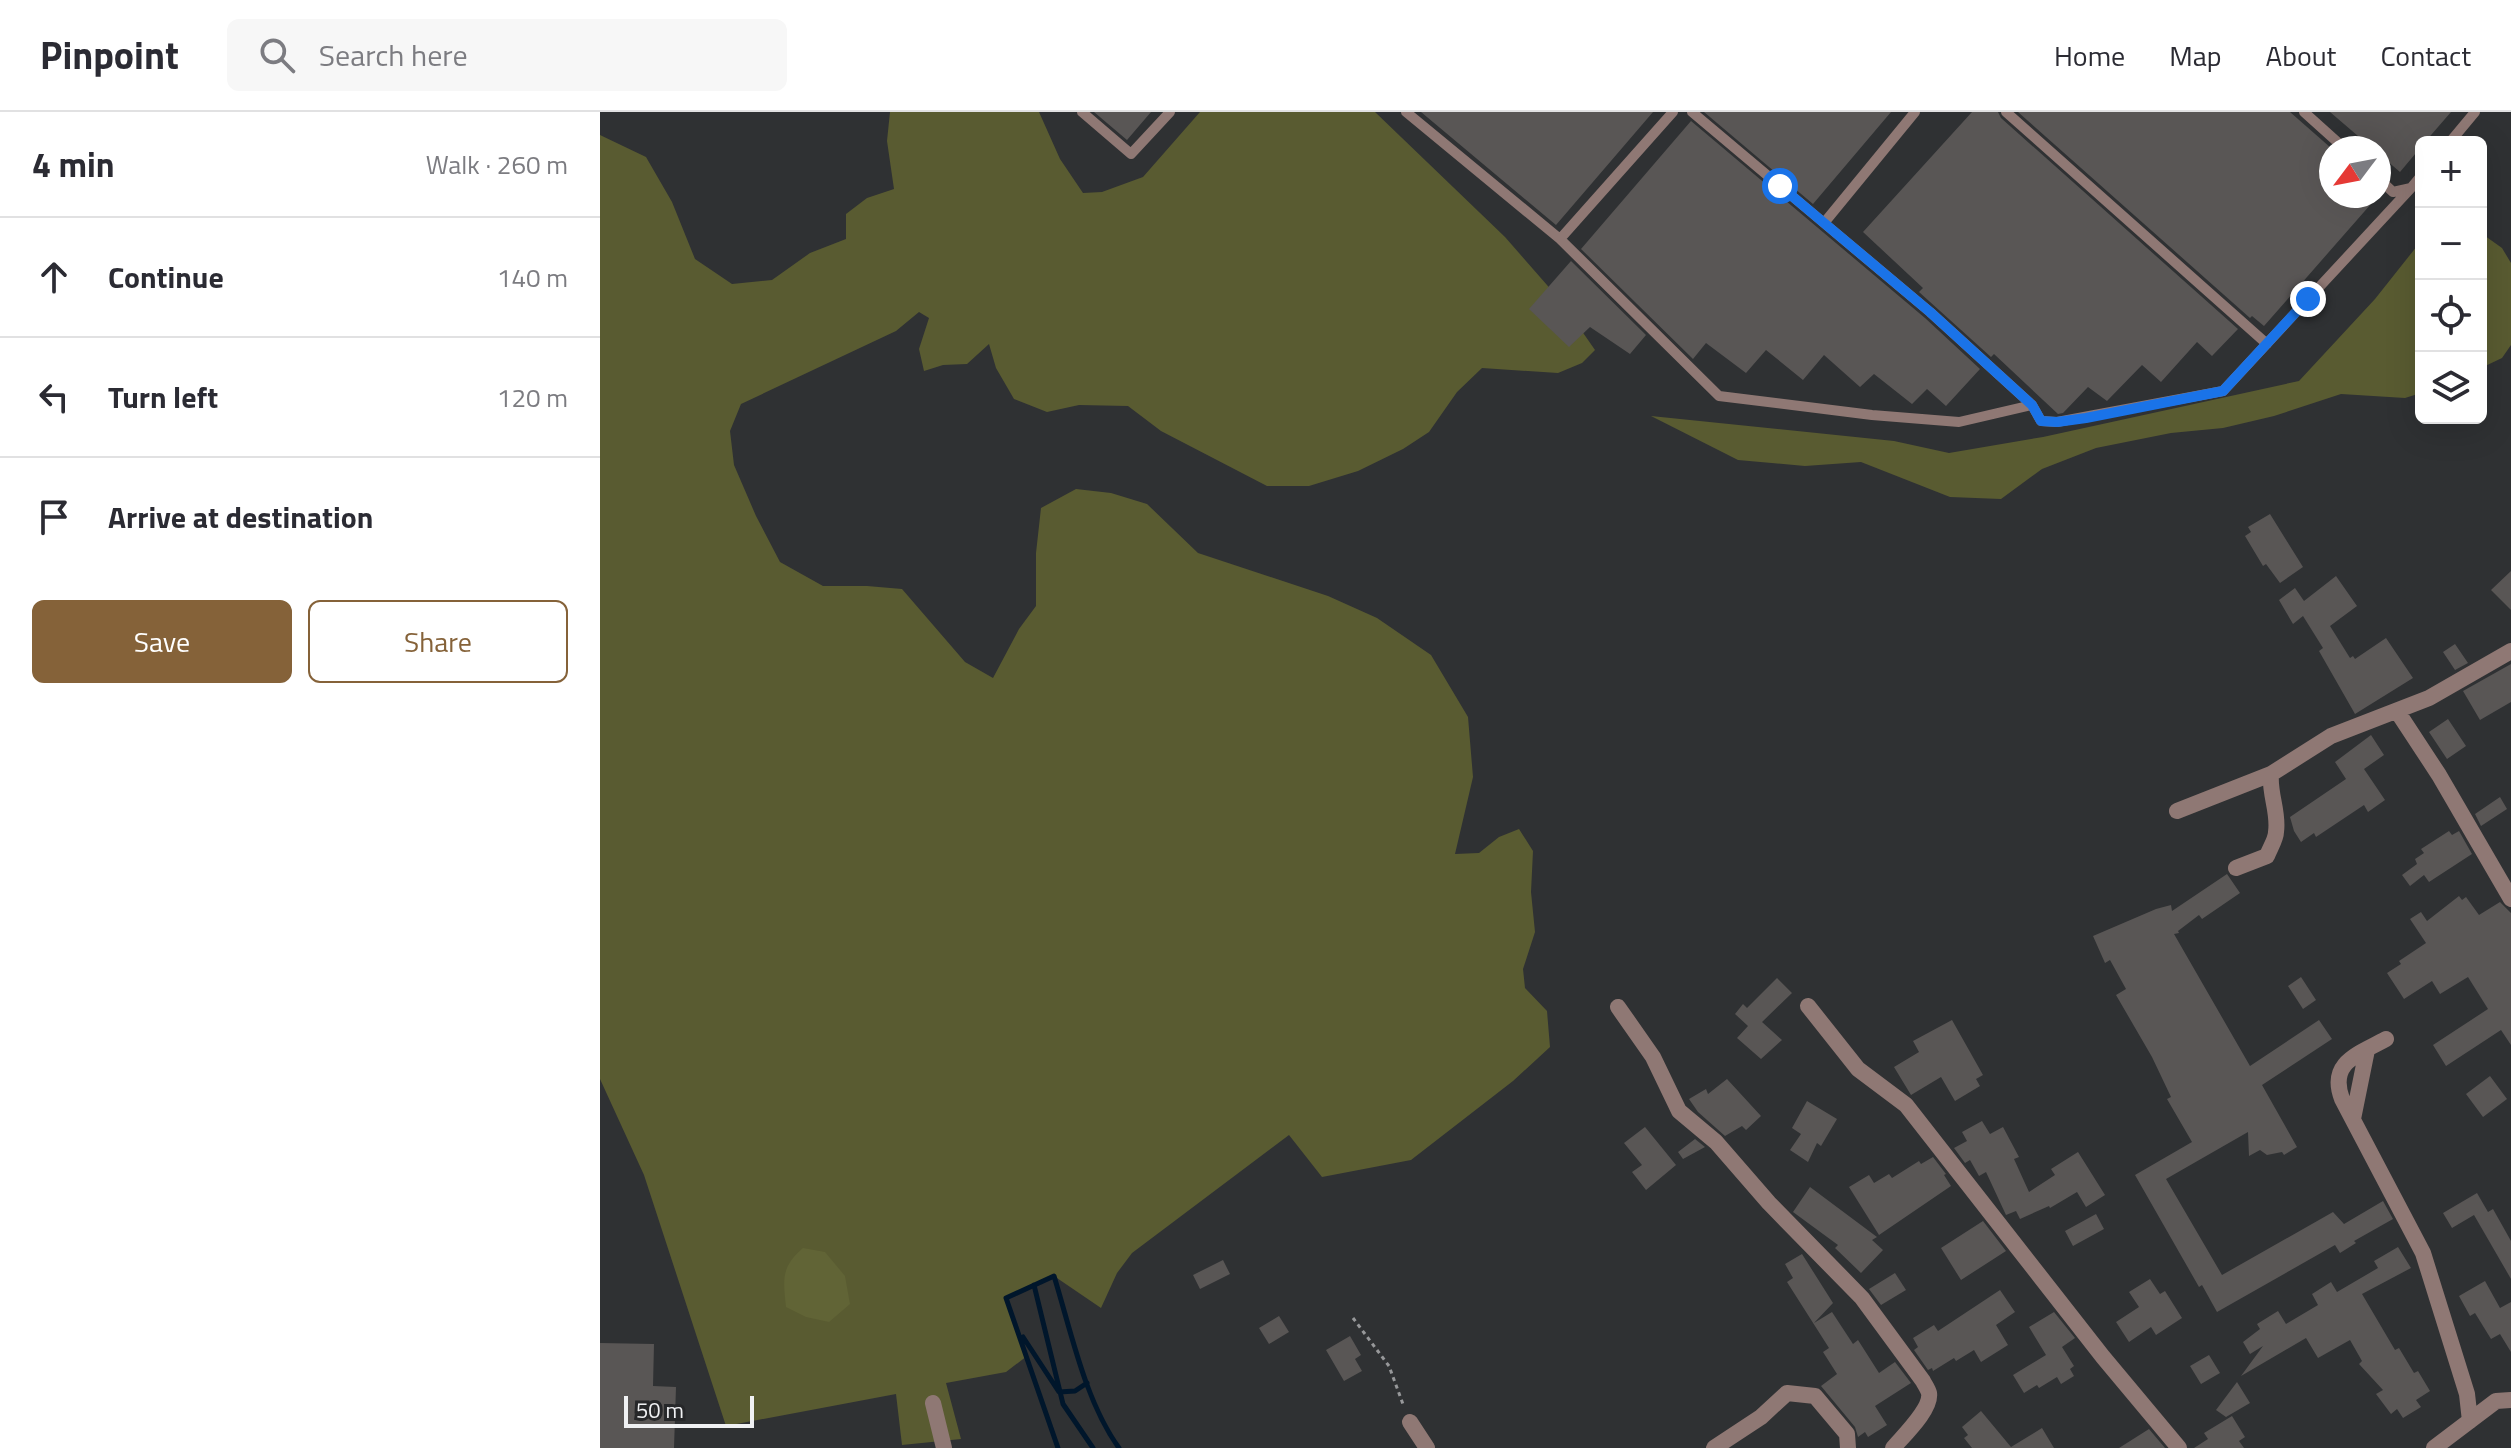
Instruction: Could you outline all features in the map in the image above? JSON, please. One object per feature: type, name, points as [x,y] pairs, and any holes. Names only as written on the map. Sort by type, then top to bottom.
[{"type":"street","points":[[2177,811],[2271,774],[2331,736],[2429,698],[2511,651]]},
{"type":"street","points":[[2397,711],[2439,775],[2511,899]]},
{"type":"street","points":[[2236,868],[2267,856],[2277,833],[2271,774]]},
{"type":"street","points":[[1808,1006],[1858,1069],[1906,1105],[2179,1448]]},
{"type":"street","points":[[1618,1007],[1653,1057],[1679,1111],[1716,1142],[1769,1203],[1862,1298],[1923,1381],[1929,1394],[1928,1402],[1893,1448]]},
{"type":"street","points":[[2386,1039],[2345,1064],[2336,1084],[2423,1253],[2467,1394],[2470,1421]]},
{"type":"street","points":[[2353,1119],[2367,1050]]},
{"type":"street","points":[[1714,1448],[1761,1417],[1787,1393],[1815,1396],[1847,1434],[1848,1448]]},
{"type":"street","points":[[2434,1448],[2496,1401],[2511,1400]]},
{"type":"street","points":[[933,1403],[944,1448]]},
{"type":"street","points":[[1410,1422],[1427,1448]]},
{"type":"lane","points":[[1082,112],[1131,154],[1170,112]]},
{"type":"lane","points":[[1406,112],[1560,239],[1719,396],[1872,415],[1959,422],[2032,405]]},
{"type":"lane","points":[[1560,239],[1673,112]]},
{"type":"lane","points":[[1692,112],[1930,312],[2032,405],[2041,421],[2057,422],[2223,391],[2415,183]]},
{"type":"lane","points":[[1824,223],[1915,112]]},
{"type":"lane","points":[[2006,112],[2267,344]]},
{"type":"lane","points":[[2304,112],[2331,136]]},
{"type":"lane","points":[[2455,136],[2475,112]]},
{"type":"lane","points":[[2391,190],[2411,188]]},
{"type":"path","points":[[1353,1318],[1389,1366],[1410,1422]]},
{"type":"green space","points":[[890,112],[1039,112],[1060,159],[1083,193],[1102,192],[1143,177],[1200,112],[1375,112],[1505,237],[1561,301],[1595,350],[1582,363],[1558,373],[1482,368],[1457,392],[1429,432],[1358,471],[1309,486],[1267,486],[1161,431],[1128,406],[1079,405],[1047,412],[1014,399],[996,368],[989,344],[967,364],[943,365],[924,371],[919,349],[929,318],[919,312],[896,331],[741,404],[730,431],[734,465],[780,562],[823,586],[902,589],[965,662],[993,678],[1019,629],[1036,606],[1036,553],[1041,508],[1076,489],[1111,493],[1147,504],[1198,553],[1328,596],[1377,618],[1431,655],[1468,717],[1473,777],[1455,854],[1479,853],[1499,837],[1519,829],[1533,851],[1531,892],[1535,932],[1523,969],[1525,988],[1547,1011],[1550,1047],[1513,1081],[1411,1160],[1322,1177],[1289,1135],[1132,1253],[1117,1273],[1101,1308],[1054,1276],[1007,1298],[1027,1356],[1006,1372],[946,1383],[961,1439],[902,1445],[896,1394],[726,1426],[644,1175],[600,1079],[600,135],[646,157],[672,202],[695,259],[732,284],[772,280],[810,253],[846,239],[846,214],[867,198],[894,189],[887,141]]},
{"type":"green space","points":[[2487,237],[2502,248],[2511,263],[2511,345],[2502,358],[2487,365]]},
{"type":"green space","points":[[2415,249],[2415,395],[2405,398],[2341,394],[2274,416],[2223,428],[2171,433],[2096,448],[2042,469],[2001,499],[1950,497],[1861,462],[1805,466],[1738,460],[1651,416],[1894,441],[1949,453],[2043,437],[2299,381],[2375,299]]},
{"type":"green space","points":[[803,1248],[825,1252],[845,1276],[850,1304],[829,1322],[806,1317],[786,1307],[785,1274],[791,1261]]},
{"type":"building","points":[[1094,112],[1151,112],[1127,140]]},
{"type":"building","points":[[1421,112],[1653,112],[1556,225]]},
{"type":"building","points":[[1704,112],[1891,112],[1813,204]]},
{"type":"building","points":[[1972,112],[1998,112],[2001,118],[2238,329],[2212,356],[2197,342],[2161,382],[2142,365],[2107,401],[2088,387],[2063,413],[2058,414],[1994,354],[1991,357],[1919,292],[1923,288],[1863,232]]},
{"type":"building","points":[[2018,112],[2290,112],[2319,137],[2319,208],[2367,208],[2264,326],[2252,316],[2250,318]]},
{"type":"building","points":[[2330,112],[2451,112],[2430,136],[2415,136],[2415,154],[2400,172],[2391,164],[2391,136],[2358,136]]},
{"type":"building","points":[[1691,121],[1925,318],[1980,369],[1946,406],[1927,389],[1912,404],[1874,374],[1860,387],[1824,355],[1803,380],[1766,350],[1746,373],[1706,343],[1693,359],[1581,249]]},
{"type":"building","points":[[1571,261],[1646,335],[1630,354],[1590,327],[1569,347],[1529,309]]},
{"type":"building","points":[[2270,514],[2303,567],[2280,583],[2266,564],[2263,566],[2245,536],[2251,532],[2248,527]]},
{"type":"building","points":[[2511,571],[2511,610],[2491,590]]},
{"type":"building","points":[[2336,576],[2357,606],[2330,626],[2350,658],[2353,656],[2355,659],[2386,638],[2413,678],[2355,714],[2319,651],[2323,648],[2303,616],[2293,624],[2279,600],[2295,588],[2304,601]]},
{"type":"building","points":[[2455,644],[2468,663],[2455,670],[2443,652]]},
{"type":"building","points":[[2511,664],[2511,702],[2480,720],[2463,691]]},
{"type":"building","points":[[2448,719],[2466,746],[2447,759],[2429,732]]},
{"type":"building","points":[[2371,735],[2384,755],[2364,769],[2385,800],[2368,812],[2364,805],[2316,837],[2314,833],[2301,842],[2290,817],[2346,779],[2335,762]]},
{"type":"building","points":[[2500,797],[2507,809],[2481,826],[2475,814]]},
{"type":"building","points":[[2449,831],[2452,835],[2459,831],[2472,854],[2429,882],[2424,875],[2410,886],[2402,875],[2417,864],[2415,859],[2424,853],[2421,849]]},
{"type":"building","points":[[2227,874],[2240,893],[2202,919],[2199,915],[2174,934],[2250,1066],[2319,1020],[2332,1039],[2262,1085],[2297,1147],[2284,1155],[2282,1152],[2267,1155],[2260,1150],[2249,1156],[2248,1132],[2166,1179],[2222,1275],[2333,1212],[2344,1224],[2383,1201],[2393,1219],[2354,1241],[2356,1243],[2340,1253],[2335,1245],[2217,1312],[2202,1285],[2199,1287],[2135,1175],[2192,1142],[2167,1099],[2171,1097],[2152,1057],[2116,995],[2126,989],[2110,960],[2105,963],[2093,936],[2156,909],[2171,905],[2172,911]]},
{"type":"building","points":[[2459,896],[2462,900],[2466,897],[2479,915],[2500,902],[2511,913],[2511,1045],[2501,1030],[2446,1066],[2433,1045],[2488,1009],[2468,977],[2440,994],[2432,981],[2404,999],[2387,973],[2426,943],[2410,919],[2421,912],[2427,921]]},
{"type":"building","points":[[2301,977],[2316,1000],[2303,1009],[2288,986]]},
{"type":"building","points":[[1777,978],[1792,993],[1762,1022],[1782,1040],[1761,1059],[1737,1038],[1748,1026],[1735,1014],[1743,1004],[1747,1008]]},
{"type":"building","points":[[1952,1020],[1983,1075],[1976,1079],[1980,1086],[1955,1101],[1941,1077],[1911,1095],[1894,1067],[1919,1052],[1913,1041]]},
{"type":"building","points":[[2490,1076],[2507,1099],[2483,1117],[2466,1094]]},
{"type":"building","points":[[1727,1079],[1761,1116],[1746,1130],[1742,1126],[1725,1136],[1698,1112],[1689,1099],[1706,1089],[1708,1094]]},
{"type":"building","points":[[1807,1101],[1837,1119],[1821,1146],[1817,1143],[1808,1162],[1790,1150],[1801,1134],[1792,1128]]},
{"type":"building","points":[[1982,1121],[1990,1134],[2003,1127],[2019,1157],[2014,1159],[2029,1192],[2055,1175],[2051,1169],[2078,1152],[2105,1195],[2086,1207],[2077,1192],[2050,1208],[2020,1219],[2016,1211],[2006,1215],[1986,1172],[1979,1176],[1970,1160],[1965,1163],[1954,1148],[1967,1141],[1962,1132]]},
{"type":"building","points":[[1645,1127],[1676,1165],[1646,1190],[1632,1172],[1642,1165],[1624,1143]]},
{"type":"building","points":[[1695,1139],[1705,1147],[1683,1159],[1678,1152]]},
{"type":"building","points":[[1933,1157],[1951,1186],[1879,1235],[1849,1187],[1869,1175],[1874,1183],[1889,1174],[1892,1178],[1919,1161],[1921,1164]]},
{"type":"building","points":[[1810,1187],[1877,1237],[1872,1240],[1883,1250],[1861,1273],[1835,1248],[1838,1245],[1793,1212]]},
{"type":"building","points":[[2477,1193],[2488,1212],[2493,1209],[2511,1241],[2511,1279],[2474,1215],[2452,1228],[2443,1213]]},
{"type":"building","points":[[2096,1214],[2104,1229],[2073,1246],[2065,1231]]},
{"type":"building","points":[[1983,1221],[2006,1251],[1961,1280],[1941,1248]]},
{"type":"building","points":[[2398,1247],[2411,1268],[2362,1294],[2395,1350],[2399,1348],[2414,1373],[2418,1371],[2430,1391],[2416,1400],[2421,1407],[2403,1418],[2397,1409],[2391,1414],[2376,1394],[2383,1390],[2359,1364],[2362,1361],[2350,1340],[2318,1358],[2306,1338],[2241,1376],[2263,1346],[2250,1354],[2243,1342],[2260,1329],[2257,1324],[2278,1311],[2286,1324],[2318,1305],[2312,1294],[2331,1282],[2337,1292],[2378,1268],[2374,1261]]},
{"type":"building","points":[[1802,1254],[1833,1303],[1814,1323],[1832,1312],[1853,1344],[1858,1340],[1879,1373],[1895,1362],[1911,1383],[1875,1406],[1887,1425],[1868,1437],[1865,1432],[1858,1437],[1855,1427],[1821,1386],[1837,1374],[1823,1352],[1829,1348],[1787,1282],[1793,1278],[1785,1264]]},
{"type":"building","points":[[1223,1260],[1230,1274],[1200,1289],[1193,1275]]},
{"type":"building","points":[[1895,1273],[1906,1290],[1881,1305],[1869,1289]]},
{"type":"building","points":[[2150,1279],[2160,1294],[2165,1291],[2182,1318],[2156,1335],[2151,1327],[2129,1342],[2116,1322],[2139,1307],[2129,1292]]},
{"type":"building","points":[[2485,1281],[2500,1308],[2511,1302],[2511,1352],[2500,1334],[2491,1339],[2475,1313],[2470,1316],[2459,1296]]},
{"type":"building","points":[[2000,1290],[2015,1312],[1996,1325],[2008,1345],[1981,1362],[1974,1350],[1933,1371],[1932,1368],[1928,1370],[1914,1350],[1918,1347],[1913,1338],[1934,1325],[1938,1331]]},
{"type":"building","points":[[2054,1312],[2075,1338],[2062,1347],[2074,1366],[2070,1369],[2074,1376],[2061,1384],[2057,1377],[2024,1393],[2013,1375],[2046,1355],[2029,1327]]},
{"type":"building","points":[[1279,1316],[1289,1332],[1269,1344],[1259,1328]]},
{"type":"building","points":[[1350,1336],[1361,1355],[1355,1359],[1362,1371],[1344,1381],[1326,1350]]},
{"type":"building","points":[[600,1343],[654,1344],[653,1386],[676,1387],[674,1448],[600,1448]]},
{"type":"building","points":[[2209,1355],[2220,1373],[2201,1384],[2190,1366]]},
{"type":"building","points":[[2237,1382],[2250,1403],[2226,1417],[2216,1410]]},
{"type":"building","points":[[1981,1411],[2011,1447],[2042,1428],[2054,1448],[1972,1448],[1964,1438],[1968,1435],[1962,1427]]},
{"type":"building","points":[[2232,1416],[2245,1437],[2239,1441],[2244,1448],[2194,1448],[2208,1439],[2204,1433]]},
{"type":"building","points":[[2149,1429],[2165,1448],[2119,1448]]},
{"type":"waterway","points":[[1058,1448],[1006,1298],[1054,1276],[1088,1387],[1119,1448]]},
{"type":"waterway","points":[[1034,1285],[1063,1404],[1093,1448]]},
{"type":"waterway","points":[[1023,1337],[1059,1392],[1075,1391],[1087,1383]]},
{"type":"route","points":[[1780,186],[1930,312],[2032,405],[2041,421],[2086,418],[2223,391],[2308,299]]}]
